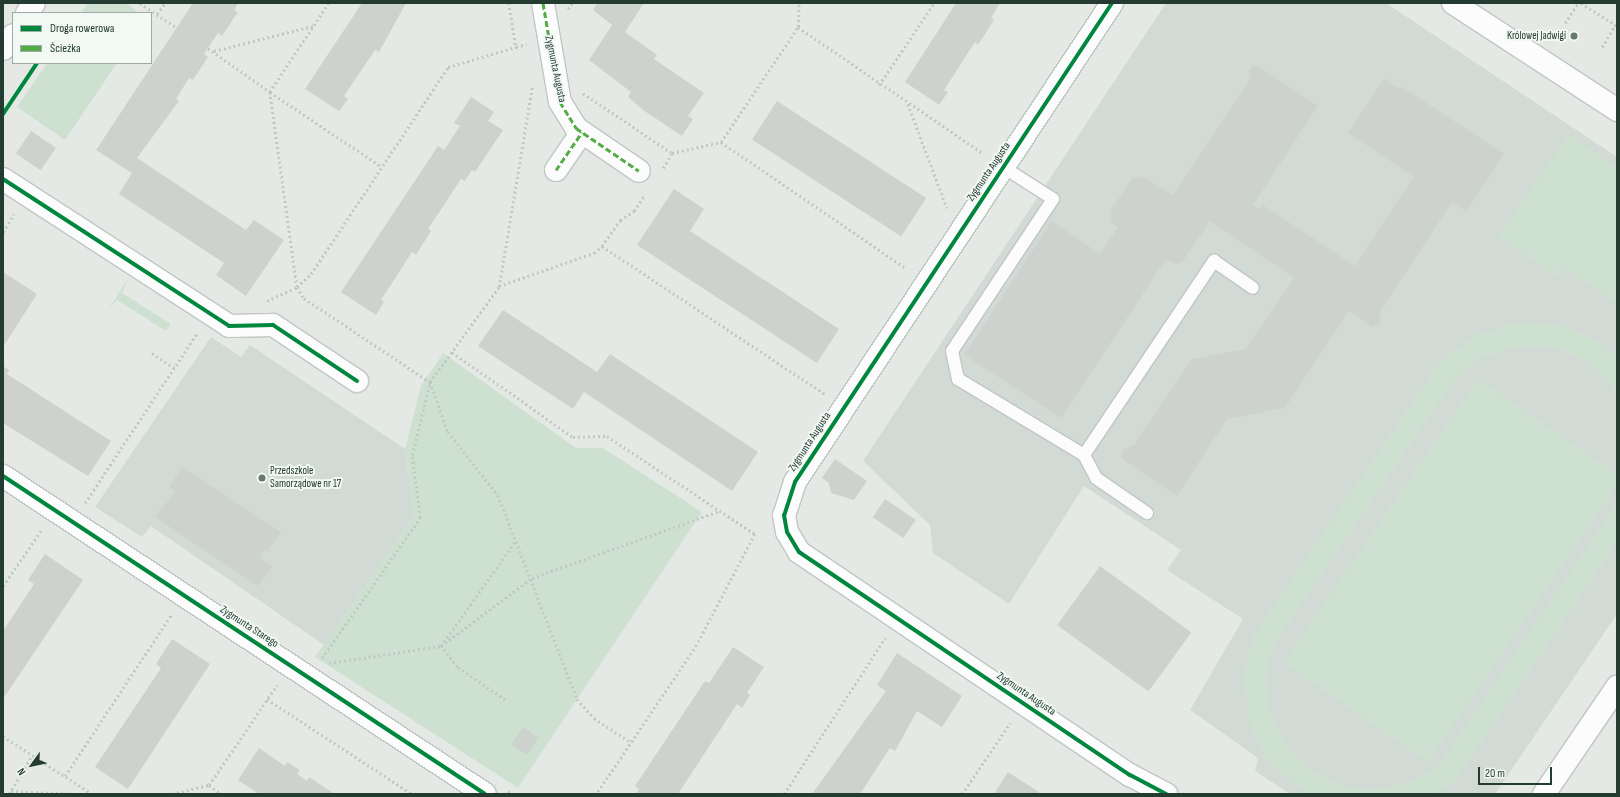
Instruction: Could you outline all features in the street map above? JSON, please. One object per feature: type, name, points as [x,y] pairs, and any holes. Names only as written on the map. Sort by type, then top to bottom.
[{"type":"street","points":[[28,12],[34,3]]},
{"type":"street","name":"Zygmunta Augusta","points":[[543,3],[560,102],[582,132],[644,179]]},
{"type":"street","name":"Zygmunta Augusta","points":[[1112,3],[795,482],[784,515],[787,532],[799,552],[1130,775],[1166,794]]},
{"type":"street","points":[[1453,3],[1617,110]]},
{"type":"street","points":[[3,50],[12,36]]},
{"type":"street","points":[[556,170],[582,132]]},
{"type":"street","points":[[3,179],[209,315],[229,326],[273,325],[357,381]]},
{"type":"street","name":"Zygmunta Starego","points":[[3,476],[485,794]]},
{"type":"street","points":[[1544,794],[1617,687]]},
{"type":"lane","points":[[1003,167],[1053,199],[952,351],[958,379],[1084,454],[1096,478],[1148,513]]},
{"type":"lane","points":[[1084,454],[1214,261],[1253,288]]},
{"type":"path","points":[[140,3],[177,28]]},
{"type":"path","points":[[157,14],[165,3]]},
{"type":"path","points":[[329,3],[270,92],[297,287],[304,298],[430,382],[448,432],[498,495],[532,578],[577,699],[594,718],[632,743]]},
{"type":"path","points":[[509,3],[516,47]]},
{"type":"path","points":[[661,170],[672,153],[721,142],[798,27],[799,3]]},
{"type":"path","points":[[879,85],[934,3]]},
{"type":"path","points":[[1565,23],[1579,3],[1616,26],[1602,47]]},
{"type":"path","points":[[213,52],[314,26]]},
{"type":"path","points":[[798,27],[879,85],[1003,167]]},
{"type":"path","points":[[297,287],[311,274],[448,67],[549,39]]},
{"type":"path","points":[[208,48],[270,92],[382,167]]},
{"type":"path","points":[[317,665],[420,518],[412,455],[430,382],[499,287],[533,84]]},
{"type":"path","points":[[578,90],[672,153]]},
{"type":"path","points":[[908,104],[948,212]]},
{"type":"path","points":[[721,142],[927,283]]},
{"type":"path","points":[[499,287],[594,253],[602,246],[620,220],[634,211],[644,179]]},
{"type":"path","points":[[602,246],[844,407]]},
{"type":"path","points":[[3,586],[64,516],[174,368],[209,315]]},
{"type":"path","points":[[452,352],[573,437],[607,436],[755,534],[697,645],[597,794]]},
{"type":"path","points":[[152,353],[174,368]]},
{"type":"path","points":[[325,664],[441,646],[532,578],[719,511]]},
{"type":"path","points":[[441,646],[516,540]]},
{"type":"path","points":[[65,776],[185,596]]},
{"type":"path","points":[[784,794],[898,618]]},
{"type":"path","points":[[441,646],[457,667],[506,700]]},
{"type":"path","points":[[172,794],[209,785],[290,665]]},
{"type":"path","points":[[267,699],[412,794]]},
{"type":"path","points":[[962,794],[1024,703]]},
{"type":"path","points":[[3,736],[92,794]]},
{"type":"path","points":[[32,755],[10,793],[75,794]]},
{"type":"path","points":[[209,785],[222,794]]},
{"type":"shaded area","points":[[1166,3],[1386,3],[1617,157],[1617,614],[1495,794],[1290,794],[1255,771],[1258,758],[1190,710],[1243,619],[1167,570],[1181,550],[1084,486],[1009,604],[933,553],[930,525],[863,461]]},
{"type":"shaded area","name":"Przedszkole Samorządowe nr 17","points":[[211,337],[241,357],[250,345],[405,449],[414,517],[324,645],[151,526],[142,537],[95,507]]},
{"type":"green space","points":[[88,3],[126,3],[138,12],[82,12]]},
{"type":"green space","points":[[46,64],[116,64],[65,140],[17,107]]},
{"type":"green space","points":[[1569,135],[1617,168],[1617,303],[1565,268],[1582,241],[1558,277],[1499,236]]},
{"type":"green space","points":[[129,277],[122,293],[171,324],[166,331],[117,300],[108,310]]},
{"type":"green space","points":[[1516,323],[1560,325],[1600,342],[1617,358],[1617,392],[1587,361],[1555,347],[1519,346],[1485,356],[1456,377],[1273,646],[1266,680],[1270,715],[1286,746],[1310,771],[1342,786],[1377,790],[1411,782],[1440,764],[1617,503],[1617,542],[1456,780],[1434,794],[1307,794],[1267,760],[1249,721],[1244,679],[1253,637],[1440,362],[1475,336]]},
{"type":"green space","points":[[443,353],[576,448],[603,448],[702,512],[518,788],[315,657],[414,517],[405,449],[421,386]]},
{"type":"green space","points":[[1478,379],[1617,474],[1617,485],[1428,762],[1284,663]]},
{"type":"building","points":[[193,3],[238,3],[234,10],[238,12],[222,36],[218,33],[204,54],[208,57],[193,80],[189,78],[176,99],[179,101],[137,158],[246,230],[254,220],[284,240],[246,296],[216,275],[224,263],[119,194],[132,173],[96,150]]},
{"type":"building","points":[[362,3],[406,3],[379,52],[375,50],[344,96],[348,99],[339,111],[305,89]]},
{"type":"building","points":[[597,3],[644,3],[625,32],[657,55],[654,59],[704,93],[688,116],[693,119],[682,136],[643,110],[628,97],[631,92],[589,60],[612,25],[593,10]]},
{"type":"building","points":[[956,3],[1000,3],[991,18],[994,20],[978,45],[975,42],[944,90],[948,92],[939,105],[905,82]]},
{"type":"building","points":[[1253,66],[1258,66],[1318,106],[1253,205],[1260,210],[1263,205],[1355,266],[1414,177],[1348,133],[1384,79],[1399,89],[1401,86],[1504,154],[1466,211],[1452,202],[1379,313],[1381,320],[1378,325],[1372,327],[1349,310],[1285,408],[1227,419],[1177,496],[1122,459],[1122,450],[1134,445],[1192,359],[1246,349],[1294,278],[1210,221],[1183,261],[1176,264],[1166,259],[1061,418],[964,355],[1052,221],[1100,254],[1118,227],[1111,222],[1110,211],[1132,179],[1142,176],[1173,195],[1251,78],[1249,71]]},
{"type":"building","points":[[471,97],[494,112],[488,121],[503,130],[475,172],[472,170],[465,181],[461,179],[428,229],[431,231],[416,255],[412,252],[381,300],[384,302],[376,315],[341,292],[438,146],[444,150],[460,126],[454,123]]},
{"type":"building","points":[[777,101],[926,198],[901,237],[752,140]]},
{"type":"building","points":[[31,131],[56,148],[41,170],[16,153]]},
{"type":"building","points":[[674,189],[704,209],[690,231],[839,329],[817,363],[637,245]]},
{"type":"building","points":[[3,272],[37,294],[3,347]]},
{"type":"building","points":[[503,310],[597,372],[610,354],[758,452],[732,491],[584,392],[573,409],[478,346]]},
{"type":"building","points":[[3,366],[9,370],[7,374],[111,441],[88,476],[3,423]]},
{"type":"building","points":[[835,459],[867,481],[854,500],[831,493],[829,483],[822,478]]},
{"type":"building","points":[[182,467],[281,532],[267,552],[264,550],[259,558],[272,566],[258,586],[155,517],[175,492],[169,487]]},
{"type":"building","points":[[885,499],[916,520],[903,538],[873,517]]},
{"type":"building","points":[[45,554],[83,580],[3,699],[3,631],[34,584],[28,580]]},
{"type":"building","points":[[1100,566],[1191,632],[1149,691],[1057,625]]},
{"type":"building","points":[[172,639],[210,664],[128,789],[95,767],[161,668],[156,664]]},
{"type":"building","points":[[733,647],[764,667],[747,693],[750,695],[742,708],[737,704],[678,794],[636,794],[639,789],[635,786],[705,681],[709,683]]},
{"type":"building","points":[[897,653],[962,696],[942,727],[917,711],[895,751],[890,748],[860,794],[812,794],[886,691],[877,685]]},
{"type":"building","points":[[523,727],[539,738],[527,755],[511,744]]},
{"type":"building","points":[[259,748],[285,766],[287,762],[300,770],[297,774],[307,781],[309,777],[333,793],[259,794],[238,780]]},
{"type":"building","points":[[1008,772],[1039,792],[1038,794],[994,794]]},
{"type":"marked path","points":[[543,3],[560,102],[576,128],[639,171]]},
{"type":"marked path","points":[[556,170],[582,132]]},
{"type":"cycle path","points":[[1112,3],[795,482],[784,515],[787,532],[799,552],[1130,775],[1166,794]]},
{"type":"cycle path","points":[[3,114],[36,64]]},
{"type":"cycle path","points":[[3,179],[229,326],[273,325],[357,381]]},
{"type":"cycle path","points":[[3,476],[485,794]]},
{"type":"place","name":"Królowej Jadwigi","points":[[1574,36]]},
{"type":"place","name":"Przedszkole Samorządowe nr 17","points":[[262,478]]}]
